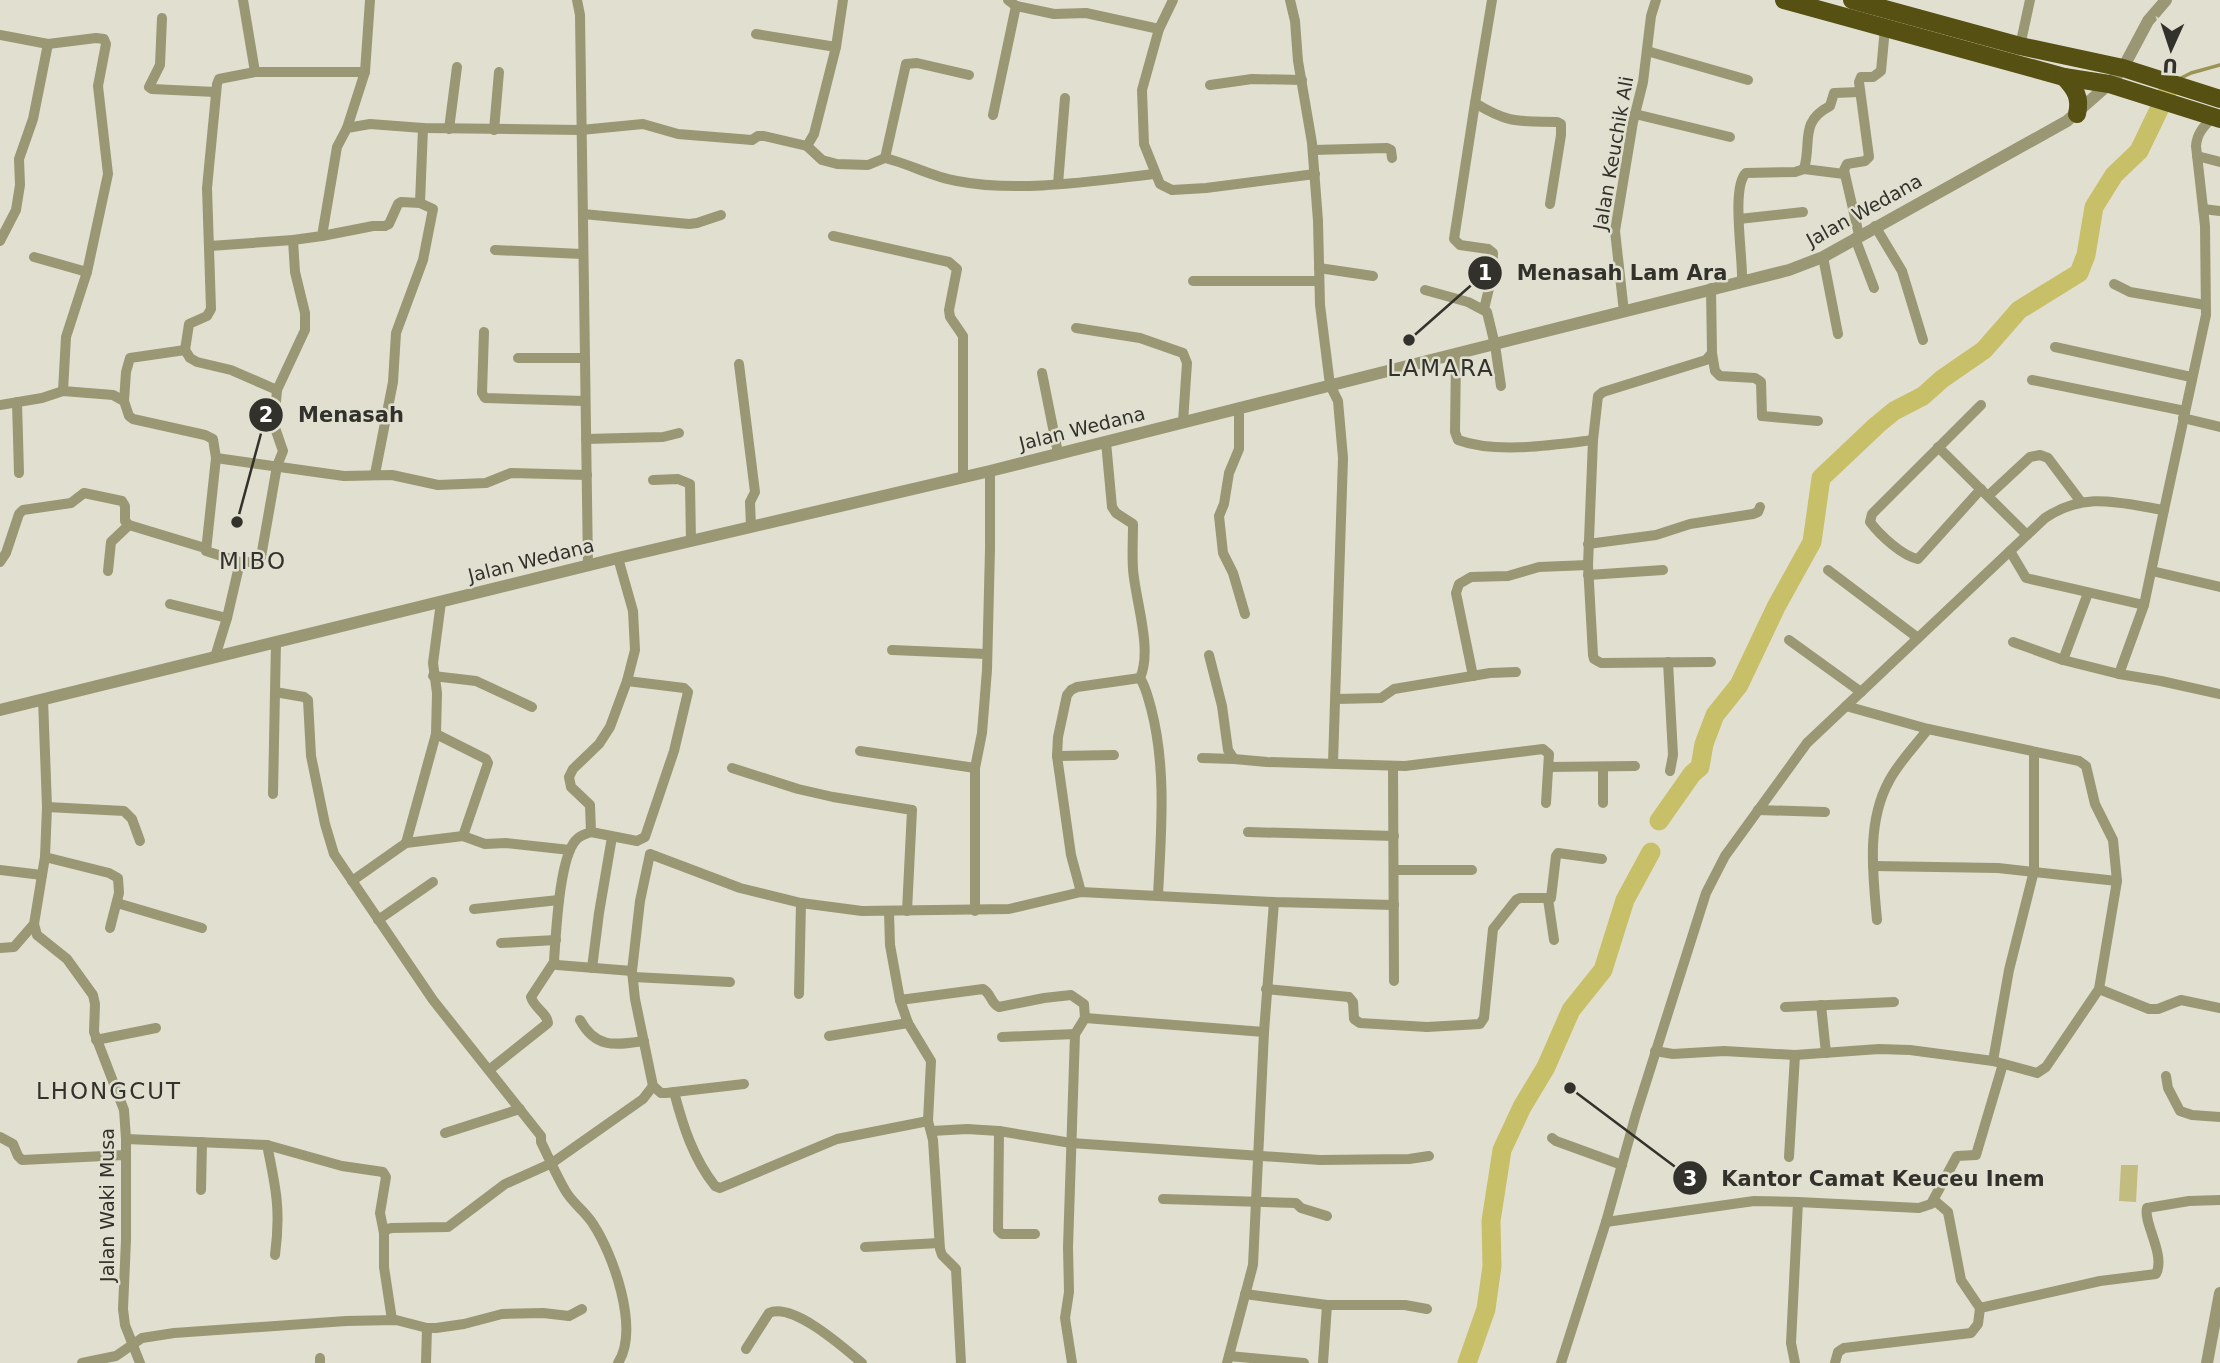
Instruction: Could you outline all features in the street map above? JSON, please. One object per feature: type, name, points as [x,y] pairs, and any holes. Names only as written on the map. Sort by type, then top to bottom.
[{"type":"highway","points":[[1784,0],[2064,77],[2109,84],[2216,118]]},
{"type":"highway","points":[[1852,0],[2020,46],[2123,68],[2215,97]]},
{"type":"highway","points":[[2064,77],[2075,89],[2078,98],[2077,114]]},
{"type":"street","points":[[243,0],[255,72]]},
{"type":"street","points":[[322,236],[337,147],[347,128],[365,72],[370,0]]},
{"type":"street","points":[[577,0],[580,15],[587,566]]},
{"type":"street","points":[[807,146],[814,134],[835,47],[843,0]]},
{"type":"street","points":[[1086,13],[1089,0]]},
{"type":"street","points":[[1173,0],[1159,29],[1142,90],[1144,144],[1160,184],[1172,190],[1206,188],[1315,174]]},
{"type":"street","points":[[1290,0],[1313,150],[1320,304],[1330,385],[1338,401],[1343,457],[1333,763]]},
{"type":"street","points":[[1484,309],[1492,275],[1493,253],[1488,249],[1460,245],[1454,239],[1492,0]]},
{"type":"street","name":"Jalan Keuchik Ali","points":[[1623,312],[1615,231],[1634,114],[1643,82],[1651,16],[1656,0]]},
{"type":"street","points":[[2020,46],[2030,0]]},
{"type":"street","name":"Jalan Wedana","points":[[0,709],[618,558],[990,471],[1790,270],[1823,257],[2077,114],[2123,68],[2148,21],[2166,0]]},
{"type":"street","points":[[993,115],[1012,3],[1054,14],[1086,13],[1159,29]]},
{"type":"street","points":[[162,18],[160,65],[149,87],[215,92]]},
{"type":"street","points":[[1874,288],[1857,237],[1844,174],[1847,164],[1864,162],[1868,157],[1860,93],[1861,77],[1873,77],[1881,71],[1885,28]]},
{"type":"street","points":[[755,34],[835,47]]},
{"type":"street","points":[[0,35],[48,44],[96,38],[104,39],[106,44],[98,86],[108,174],[87,272],[66,337],[63,391]]},
{"type":"street","points":[[0,241],[16,210],[20,185],[19,159],[33,119],[48,44]]},
{"type":"street","points":[[1647,51],[1748,80]]},
{"type":"street","points":[[886,158],[906,64],[917,62],[969,75]]},
{"type":"street","points":[[449,129],[457,67]]},
{"type":"street","points":[[276,390],[231,370],[197,362],[190,358],[185,350],[189,324],[207,316],[211,309],[207,188],[215,92],[219,79],[255,72],[365,72]]},
{"type":"street","points":[[494,130],[499,72]]},
{"type":"street","points":[[1210,85],[1252,79],[1301,80]]},
{"type":"street","points":[[1804,169],[1808,126],[1830,106],[1834,93],[1860,93]]},
{"type":"street","points":[[1058,184],[1065,98]]},
{"type":"street","points":[[1475,103],[1508,120],[1561,124],[1550,204]]},
{"type":"street","points":[[1634,114],[1730,137]]},
{"type":"street","points":[[2119,674],[2144,605],[2205,310],[2205,226],[2197,138],[2202,128],[2216,118]]},
{"type":"street","points":[[347,128],[370,124],[449,129],[581,130],[642,124],[678,134],[752,140],[764,136],[807,146],[822,160],[837,164],[869,165],[886,158],[956,181],[1000,185],[1058,184],[1154,174]]},
{"type":"street","points":[[420,203],[423,128]]},
{"type":"street","points":[[1313,150],[1387,148],[1391,150],[1392,158]]},
{"type":"street","points":[[2197,156],[2220,162]]},
{"type":"street","points":[[1742,281],[1738,199],[1741,179],[1746,173],[1795,172],[1804,169],[1844,174]]},
{"type":"street","points":[[210,246],[293,240],[385,226],[392,219],[398,204],[420,203],[431,207],[433,212],[423,260],[396,333],[393,382],[375,474]]},
{"type":"street","points":[[2203,209],[2220,211]]},
{"type":"street","points":[[1740,219],[1803,212]]},
{"type":"street","points":[[583,214],[689,224],[721,215]]},
{"type":"street","points":[[1875,226],[1902,271],[1923,340]]},
{"type":"street","points":[[833,236],[949,262],[957,269],[949,310],[950,317],[963,336],[963,477]]},
{"type":"street","points":[[0,562],[6,553],[19,514],[25,509],[71,503],[84,493],[122,501],[125,506],[124,519],[130,525],[205,548],[209,554],[240,562],[252,562],[261,557],[277,466],[283,452],[274,425],[276,390],[305,330],[305,313],[295,272],[293,240]]},
{"type":"street","points":[[495,250],[582,254]]},
{"type":"street","points":[[34,257],[87,272]]},
{"type":"street","points":[[1823,257],[1838,334]]},
{"type":"street","points":[[1319,268],[1373,276]]},
{"type":"street","points":[[1193,281],[1319,281]]},
{"type":"street","points":[[2114,284],[2130,292],[2205,310],[2220,318]]},
{"type":"street","points":[[1712,288],[1712,353],[1718,375],[1755,378],[1761,382],[1762,416],[1818,421]]},
{"type":"street","points":[[1424,290],[1454,298],[1487,312],[1496,345],[1501,386]]},
{"type":"street","points":[[1076,328],[1140,338],[1183,353],[1187,363],[1184,422]]},
{"type":"street","points":[[484,332],[482,394],[485,398],[585,401]]},
{"type":"street","points":[[2054,347],[2191,377]]},
{"type":"street","points":[[185,350],[130,358],[124,401],[129,416],[133,419],[210,437],[215,442],[216,458],[205,548]]},
{"type":"street","points":[[1711,662],[1601,663],[1594,659],[1588,544],[1592,440],[1600,393],[1696,364],[1706,360],[1712,353]]},
{"type":"street","points":[[1456,355],[1455,436],[1458,440],[1513,446],[1592,440]]},
{"type":"street","points":[[518,358],[584,358]]},
{"type":"street","points":[[739,364],[755,492],[750,502],[751,527]]},
{"type":"street","points":[[1042,373],[1058,453]]},
{"type":"street","points":[[2032,380],[2184,415],[2220,427]]},
{"type":"street","points":[[0,405],[42,398],[63,391],[113,395],[124,401]]},
{"type":"street","points":[[17,402],[19,473]]},
{"type":"street","points":[[1981,405],[1872,514],[1870,520],[1873,526],[1909,556],[1918,559],[1984,493],[2030,457],[2040,455],[2048,458],[2081,502]]},
{"type":"street","points":[[1239,408],[1238,454],[1229,473],[1224,504],[1219,516],[1223,553],[1233,573],[1245,614]]},
{"type":"street","points":[[586,439],[663,437],[680,433]]},
{"type":"street","points":[[1105,442],[1112,507],[1118,515],[1133,524],[1133,568],[1144,644],[1144,664],[1140,678],[1161,755],[1158,895]]},
{"type":"street","points":[[1938,447],[2027,535]]},
{"type":"street","points":[[216,458],[344,476],[391,475],[449,485],[486,483],[511,473],[587,475]]},
{"type":"street","points":[[975,911],[975,768],[982,733],[987,654],[990,471]]},
{"type":"street","points":[[653,480],[678,479],[690,484],[691,541]]},
{"type":"street","points":[[1561,1363],[1706,892],[1725,856],[1807,743],[2027,535],[2059,509],[2081,502],[2105,501],[2164,510]]},
{"type":"street","points":[[1588,544],[1656,535],[1690,524],[1753,514],[1758,512],[1760,506]]},
{"type":"street","points":[[108,571],[111,542],[130,525]]},
{"type":"street","points":[[2010,551],[2026,578],[2144,605]]},
{"type":"street","points":[[591,832],[590,804],[571,787],[569,777],[573,769],[599,744],[607,732],[627,681],[635,650],[633,611],[618,558]]},
{"type":"street","points":[[215,657],[240,562]]},
{"type":"street","points":[[1473,676],[1456,593],[1459,584],[1471,577],[1508,576],[1535,567],[1663,570]]},
{"type":"street","points":[[1828,570],[1918,638]]},
{"type":"street","points":[[2152,571],[2220,587]]},
{"type":"street","points":[[2063,660],[2088,593]]},
{"type":"street","points":[[406,843],[436,734],[437,693],[433,658],[441,602]]},
{"type":"street","points":[[170,604],[227,618]]},
{"type":"street","points":[[1788,640],[1861,692]]},
{"type":"street","points":[[273,794],[276,642]]},
{"type":"street","points":[[2014,642],[2063,660],[2220,694]]},
{"type":"street","points":[[892,650],[987,654]]},
{"type":"street","points":[[1209,655],[1222,706],[1228,750],[1234,759]]},
{"type":"street","points":[[1668,662],[1673,755],[1670,771]]},
{"type":"street","points":[[1336,699],[1381,698],[1394,689],[1516,672]]},
{"type":"street","points":[[433,676],[476,681],[532,706]]},
{"type":"street","points":[[1081,891],[1071,855],[1057,756],[1059,732],[1068,695],[1071,690],[1140,678]]},
{"type":"street","points":[[489,1070],[548,1023],[531,997],[554,962],[559,900],[570,850],[579,838],[591,832],[640,840],[647,834],[674,751],[688,692],[684,688],[627,681]]},
{"type":"street","points":[[275,692],[308,700],[311,756],[333,850],[433,1000],[541,1136],[541,1142],[567,1194],[595,1226],[612,1261],[626,1319],[624,1347],[618,1363]]},
{"type":"street","points":[[0,948],[14,947],[34,924],[45,857],[47,807],[43,699]]},
{"type":"street","points":[[1655,1051],[1674,1054],[1724,1051],[1795,1055],[1879,1049],[1910,1050],[1998,1063],[2034,1073],[2044,1071],[2099,989],[2117,881],[2113,840],[2095,804],[2087,766],[2079,761],[1928,729],[1846,706]]},
{"type":"street","points":[[1877,920],[1872,866],[1876,824],[1886,786],[1928,729]]},
{"type":"street","points":[[436,734],[486,759],[488,763],[463,836]]},
{"type":"street","points":[[1202,758],[1393,767],[1539,749],[1548,752],[1546,803]]},
{"type":"street","points":[[860,751],[975,768]]},
{"type":"street","points":[[1606,1222],[1754,1201],[1919,1208],[1934,1200],[1957,1156],[1976,1155],[1998,1063],[2009,970],[2034,871],[2034,753]]},
{"type":"street","points":[[1057,756],[1114,755]]},
{"type":"street","points":[[1603,766],[1603,803]]},
{"type":"street","points":[[1549,767],[1635,766]]},
{"type":"street","points":[[1393,767],[1394,981]]},
{"type":"street","points":[[732,768],[810,792],[912,810],[908,911]]},
{"type":"street","points":[[47,807],[124,811],[130,814],[140,841]]},
{"type":"street","points":[[1758,810],[1825,812]]},
{"type":"street","points":[[1248,832],[1394,836]]},
{"type":"street","points":[[352,881],[406,843],[463,836],[483,844],[570,850]]},
{"type":"street","points":[[593,968],[612,837]]},
{"type":"street","points":[[640,840],[649,856],[640,901],[633,974],[635,999],[653,1086],[661,1093],[744,1084]]},
{"type":"street","points":[[1266,989],[1349,997],[1353,1002],[1354,1019],[1360,1023],[1418,1027],[1480,1024],[1484,1018],[1493,929],[1516,900],[1548,899],[1552,895],[1557,853],[1602,859]]},
{"type":"street","points":[[649,856],[655,855],[740,888],[802,903],[889,912],[975,911],[1027,906],[1081,891],[1273,902],[1394,905]]},
{"type":"street","points":[[45,857],[116,876],[120,884],[110,928]]},
{"type":"street","points":[[1872,866],[1970,866],[2117,881]]},
{"type":"street","points":[[0,870],[42,875]]},
{"type":"street","points":[[1394,870],[1472,870]]},
{"type":"street","points":[[378,920],[433,882]]},
{"type":"street","points":[[1548,899],[1553,940]]},
{"type":"street","points":[[474,909],[559,900]]},
{"type":"street","points":[[1273,902],[1266,989],[1254,1265],[1228,1360],[1304,1363]]},
{"type":"street","points":[[117,903],[202,928]]},
{"type":"street","points":[[799,994],[802,903]]},
{"type":"street","points":[[889,912],[890,945],[900,1000],[908,1023],[925,1047],[931,1061],[930,1126],[939,1243],[940,1252],[955,1266],[958,1276],[961,1363]]},
{"type":"street","name":"Jalan Waki Musa","points":[[34,924],[37,935],[67,959],[93,995],[96,1040],[122,1105],[126,1139],[123,1309],[125,1325],[140,1363]]},
{"type":"street","points":[[501,943],[556,940]]},
{"type":"street","points":[[554,962],[557,965],[633,974],[730,982]]},
{"type":"street","points":[[900,1000],[983,989],[999,1007],[1071,995],[1084,1004],[1085,1018],[1075,1034],[1069,1292],[1065,1318],[1072,1363]]},
{"type":"street","points":[[2099,989],[2149,1009],[2158,1009],[2181,1000],[2220,1008]]},
{"type":"street","points":[[1785,1007],[1894,1002]]},
{"type":"street","points":[[1821,1005],[1826,1053]]},
{"type":"street","points":[[1085,1018],[1264,1032]]},
{"type":"street","points":[[580,1020],[591,1036],[603,1042],[620,1045],[644,1041]]},
{"type":"street","points":[[829,1036],[908,1023]]},
{"type":"street","points":[[96,1040],[156,1028]]},
{"type":"street","points":[[1002,1037],[1075,1034]]},
{"type":"street","points":[[1789,1157],[1795,1055]]},
{"type":"street","points":[[2166,1076],[2174,1102],[2180,1111],[2192,1115],[2220,1117]]},
{"type":"street","points":[[384,1233],[392,1228],[448,1227],[505,1184],[552,1163],[643,1099],[653,1086]]},
{"type":"street","points":[[674,1091],[686,1135],[698,1163],[715,1186],[720,1188],[827,1142],[930,1126],[999,1131],[1071,1143],[1259,1156],[1336,1160],[1429,1156]]},
{"type":"street","points":[[445,1133],[520,1109]]},
{"type":"street","points":[[999,1131],[998,1230],[1002,1234],[1035,1234]]},
{"type":"street","points":[[0,1137],[13,1144],[22,1160],[125,1155]]},
{"type":"street","points":[[1552,1138],[1622,1165]]},
{"type":"street","points":[[126,1139],[267,1145],[342,1166],[383,1172],[386,1177],[380,1213],[392,1320]]},
{"type":"street","points":[[201,1190],[202,1142]]},
{"type":"street","points":[[267,1145],[278,1196],[275,1255]]},
{"type":"street","points":[[1163,1199],[1296,1203],[1301,1208],[1327,1216]]},
{"type":"street","points":[[1835,1363],[1838,1352],[1843,1348],[1971,1333],[1978,1324],[1980,1308],[1961,1280],[1948,1212],[1934,1200]]},
{"type":"street","points":[[1980,1308],[2100,1281],[2155,1274],[2158,1268],[2147,1208],[2189,1201],[2220,1200]]},
{"type":"street","points":[[1795,1363],[1791,1343],[1798,1202]]},
{"type":"street","points":[[865,1247],[939,1243]]},
{"type":"street","points":[[2207,1363],[2220,1293]]},
{"type":"street","points":[[1245,1294],[1327,1305],[1405,1305],[1427,1309]]},
{"type":"street","points":[[1323,1363],[1327,1305]]},
{"type":"street","points":[[82,1363],[116,1356],[142,1338],[174,1333],[310,1322],[392,1320],[427,1328],[464,1324],[502,1314],[543,1313],[569,1317],[582,1309]]},
{"type":"street","points":[[746,1349],[769,1313],[779,1310],[827,1334],[862,1363]]},
{"type":"street","points":[[426,1363],[427,1328]]},
{"type":"shaded area","points":[[2121,1165],[2138,1165],[2136,1202],[2119,1201]]},
{"type":"waterway","points":[[2179,79],[2220,65]]},
{"type":"waterway","points":[[1659,821],[1692,774],[1700,767],[1704,744],[1715,715],[1739,685],[1776,607],[1812,542],[1821,478],[1894,411],[1923,396],[1942,379],[1984,350],[2019,310],[2079,273],[2086,255],[2094,207],[2114,175],[2139,151],[2167,93]]},
{"type":"waterway","points":[[1467,1363],[1486,1309],[1492,1266],[1491,1221],[1502,1150],[1522,1107],[1546,1067],[1571,1010],[1603,970],[1625,900],[1651,852]]},
{"type":"place","name":"Menasah Lam Ara","points":[[1409,340]]},
{"type":"place","name":"Menasah","points":[[237,522]]},
{"type":"place","name":"Kantor Camat Keuceu Inem","points":[[1570,1088]]},
{"type":"district","name":"LAMARA","points":[[1441,368]]},
{"type":"district","name":"MIBO","points":[[253,561]]},
{"type":"district","name":"LHONGCUT","points":[[109,1091]]}]
